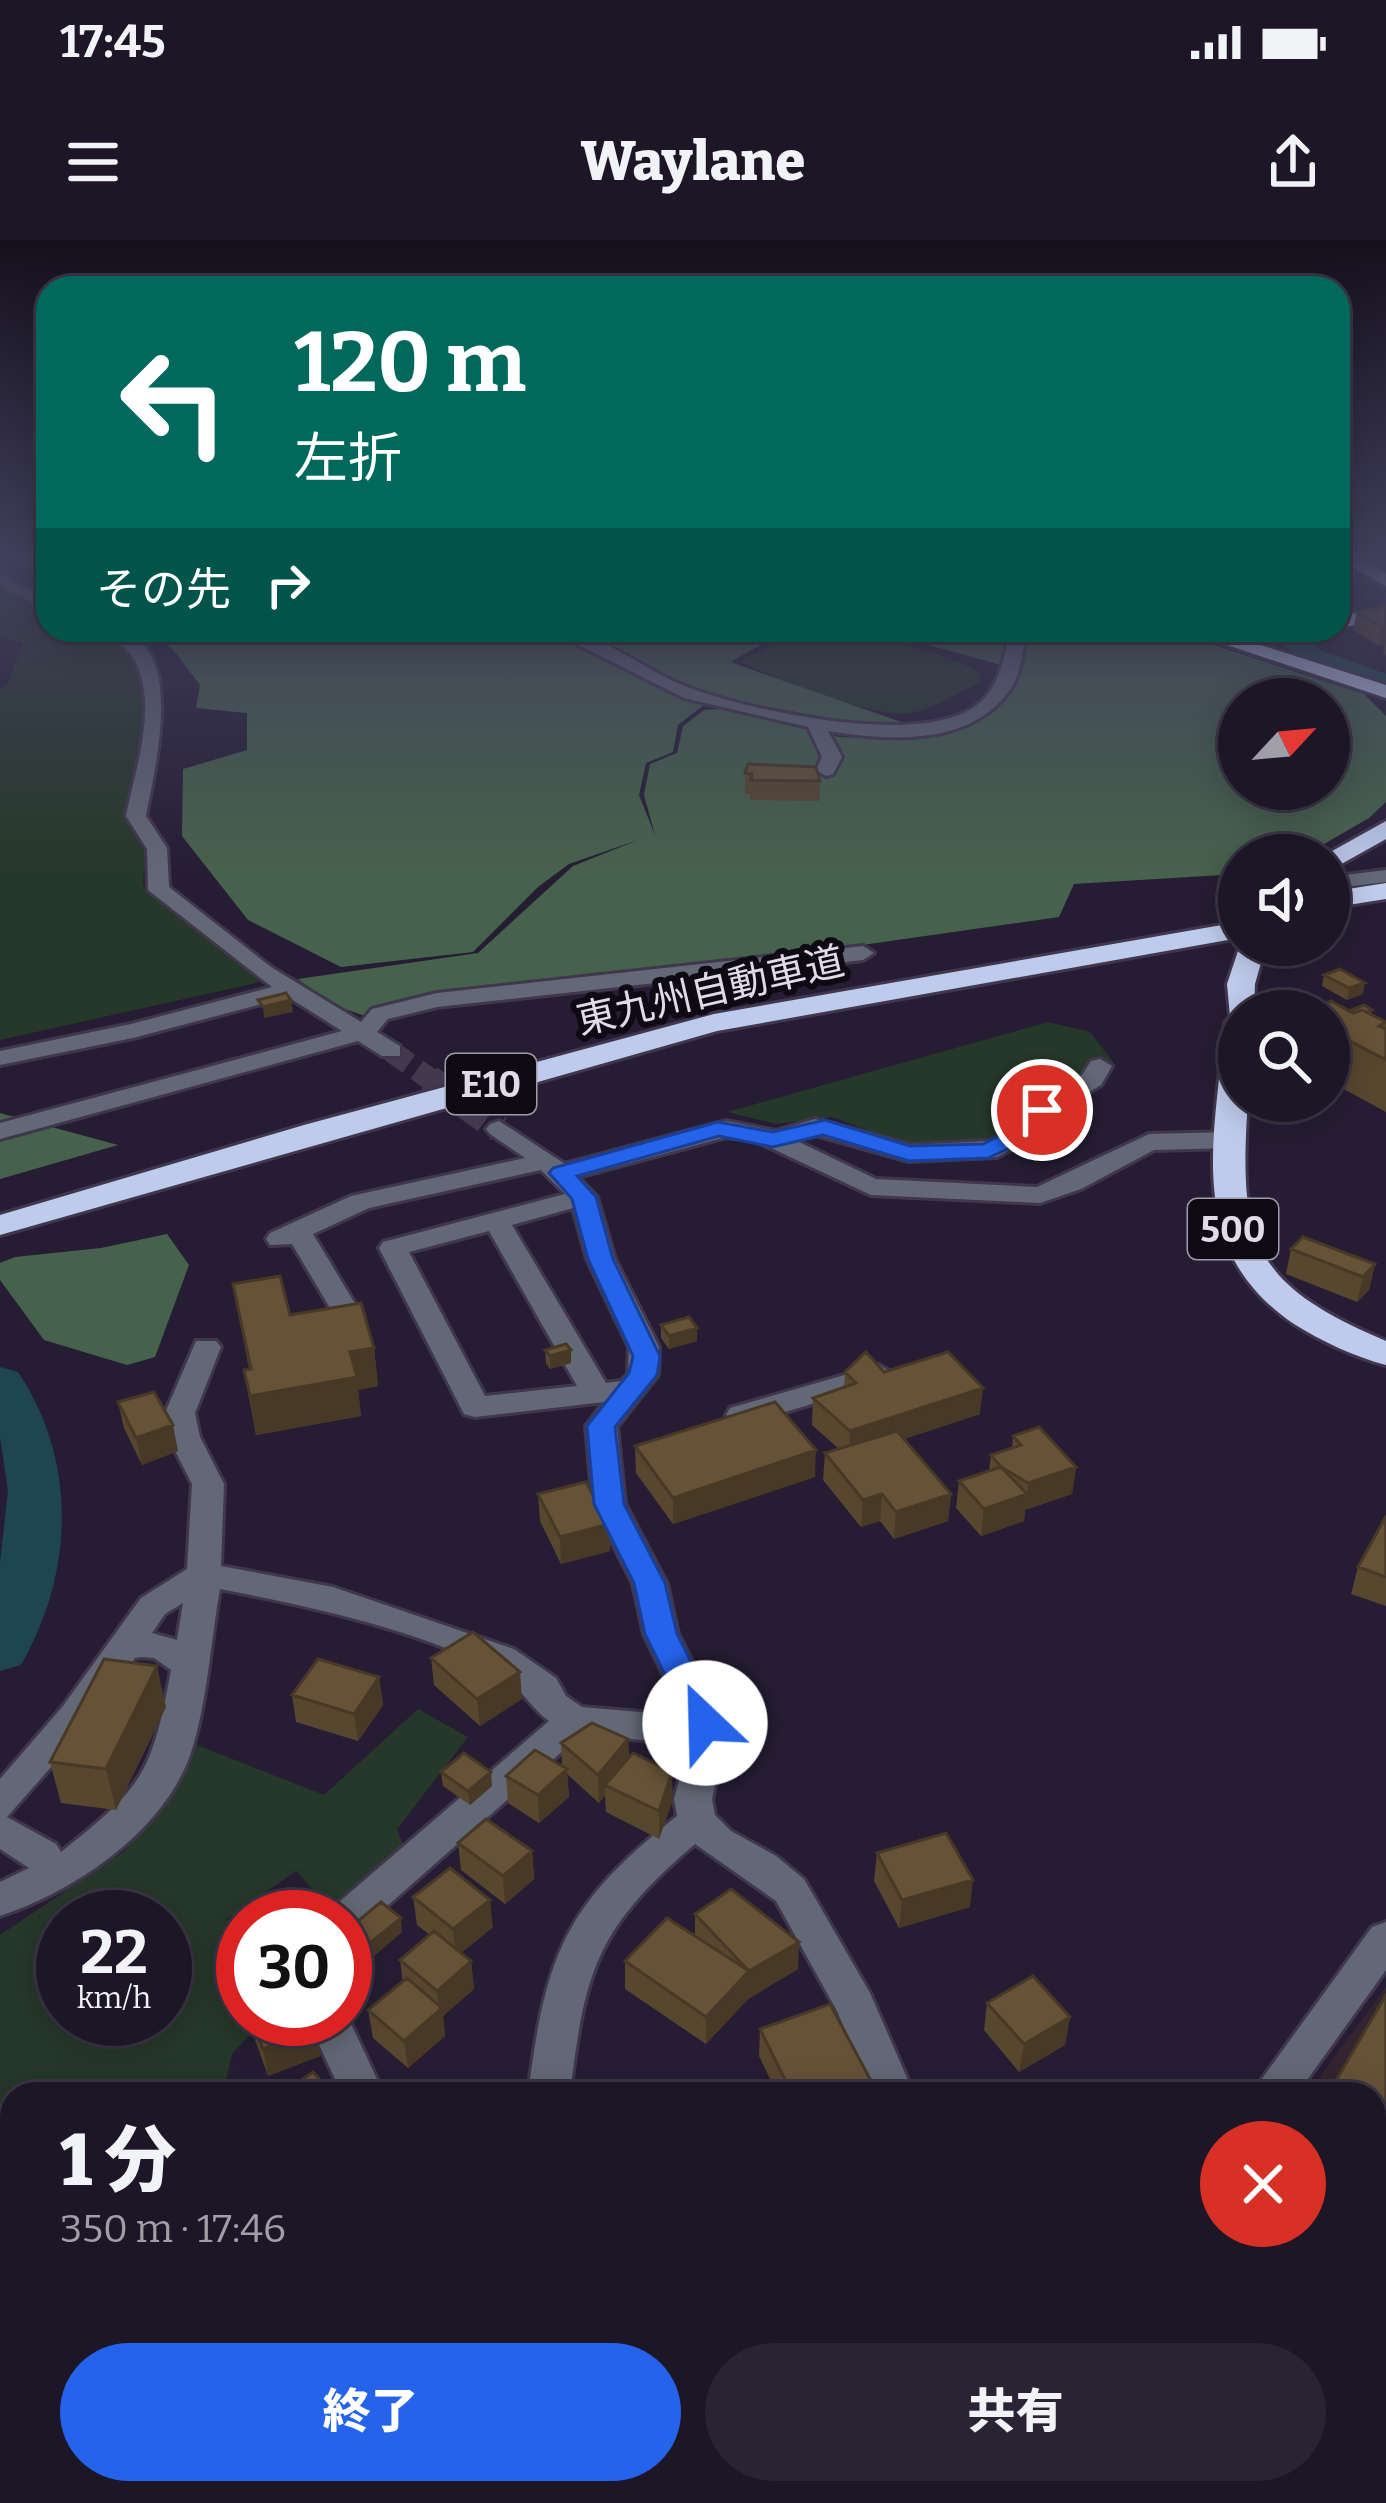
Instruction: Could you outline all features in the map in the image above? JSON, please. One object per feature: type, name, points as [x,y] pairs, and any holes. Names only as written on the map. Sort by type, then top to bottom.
[{"type":"highway","points":[[1300,665],[1386,692]]},
{"type":"highway","points":[[1350,850],[1386,829]]},
{"type":"highway","points":[[1350,897],[1386,891]]},
{"type":"highway","points":[[1350,913],[1386,908]]},
{"type":"highway","name":"東九州自動車道","points":[[0,1202],[699,1008],[980,963],[1218,918]]},
{"type":"highway","name":"東九州自動車道","points":[[0,1225],[315,1132],[715,1023],[980,963],[1218,933]]},
{"type":"highway","name":"500","points":[[1232,1122],[1232,1221],[1250,1271],[1307,1319],[1386,1354]]},
{"type":"street","points":[[144,665],[154,693],[136,816],[157,848],[156,884],[171,902],[210,926],[263,972],[392,1051]]},
{"type":"street","points":[[630,665],[692,694],[816,725],[895,733],[958,723],[987,704],[1012,665]]},
{"type":"street","points":[[816,725],[832,757],[826,770]]},
{"type":"street","points":[[1350,880],[1386,876]]},
{"type":"street","points":[[0,1131],[365,1033],[380,1014],[436,1000],[863,953]]},
{"type":"street","points":[[0,1058],[133,1031],[292,989]]},
{"type":"street","points":[[773,1140],[815,1127],[909,1154],[997,1149],[1021,1134],[1042,1110],[1092,1080],[1100,1066]]},
{"type":"street","points":[[500,1129],[564,1177],[646,1356],[643,1375],[613,1391],[475,1407],[393,1248],[496,1220],[564,1177]]},
{"type":"street","points":[[343,1307],[290,1236],[326,1216],[379,1197],[564,1177],[706,1131],[753,1132],[872,1187],[1024,1196],[1060,1189],[1149,1142],[1231,1140]]},
{"type":"street","points":[[496,1220],[613,1391]]},
{"type":"street","points":[[0,1900],[73,1864],[138,1812],[175,1747],[204,1574],[208,1484],[184,1437],[179,1413],[206,1346]]},
{"type":"street","points":[[712,1424],[905,1366]]},
{"type":"street","points":[[613,1391],[604,1418],[614,1453],[609,1504],[650,1583],[661,1634],[700,1708],[707,1744],[693,1799],[697,1821],[717,1843],[762,1867],[790,1890],[856,2005],[888,2082]]},
{"type":"street","points":[[0,1805],[76,1714],[153,1606],[204,1574],[333,1599],[502,1658],[543,1687],[553,1705],[574,1720],[651,1727],[707,1744]]},
{"type":"street","points":[[120,1649],[145,1642],[169,1647],[191,1668]]},
{"type":"street","points":[[372,1896],[574,1720]]},
{"type":"street","points":[[550,2082],[563,1994],[573,1961],[621,1892],[697,1821]]},
{"type":"street","points":[[0,1830],[42,1855],[54,1873]]},
{"type":"street","points":[[1281,2082],[1386,1939]]},
{"type":"street","points":[[341,2046],[357,2082]]},
{"type":"shaded area","points":[[1386,1987],[1386,2082],[1316,2082]]},
{"type":"green space","points":[[15,665],[135,665],[145,701],[129,816],[146,845],[143,885],[153,897],[209,933],[260,982],[0,1040],[0,690]]},
{"type":"green space","points":[[184,665],[737,665],[907,724],[888,727],[963,723],[1016,669],[1000,665],[1274,665],[1315,678],[1218,678],[1218,810],[1350,810],[1350,689],[1364,694],[1386,716],[1386,802],[1341,834],[1218,834],[1218,875],[1074,884],[1059,917],[365,1016],[330,1004],[298,979],[478,953],[573,866],[638,840],[569,864],[538,887],[473,952],[341,967],[248,920],[182,836],[183,769],[247,750],[247,713],[196,708],[200,685]],"holes":[[[714,697],[882,728],[875,738],[839,737],[730,708],[704,710],[683,726],[677,753],[650,764],[644,795],[655,835],[639,795],[646,763],[673,752],[678,725]]]},
{"type":"green space","points":[[747,665],[964,665],[979,672],[981,682],[911,713],[874,710]]},
{"type":"green space","points":[[1048,1022],[1090,1032],[1114,1063],[1093,1063],[1062,1086],[1007,1115],[1018,1123],[987,1141],[911,1146],[832,1117],[776,1124],[727,1112]]},
{"type":"green space","points":[[0,1113],[118,1145],[0,1179]]},
{"type":"green space","points":[[167,1234],[189,1265],[155,1357],[127,1365],[44,1340],[0,1280],[0,1263],[15,1257],[101,1248]]},
{"type":"green space","points":[[418,1709],[468,1737],[397,1829],[410,1864],[372,1895],[372,1890],[313,1890],[296,1871],[269,1890],[216,1890],[216,2046],[239,2046],[232,2054],[226,2082],[0,2082],[0,1935],[36,1911],[36,2046],[192,2046],[192,1890],[67,1890],[125,1851],[197,1745],[324,1795]]},
{"type":"building","points":[[748,764],[816,767],[820,781],[751,780],[752,774],[745,773]]},
{"type":"building","points":[[1340,969],[1365,983],[1349,988],[1324,975]]},
{"type":"building","points":[[286,993],[291,1000],[263,1007],[258,1000]]},
{"type":"building","points":[[1362,1010],[1386,1022],[1379,1026],[1386,1029],[1386,1060],[1350,1041],[1350,1011]]},
{"type":"building","points":[[1303,1237],[1375,1264],[1363,1277],[1291,1249]]},
{"type":"building","points":[[280,1276],[290,1315],[361,1303],[374,1348],[350,1352],[357,1377],[250,1396],[244,1370],[251,1369],[233,1284]]},
{"type":"building","points":[[689,1317],[697,1328],[669,1336],[661,1325]]},
{"type":"building","points":[[566,1344],[571,1350],[550,1356],[545,1350]]},
{"type":"building","points":[[866,1352],[884,1372],[948,1352],[983,1388],[850,1431],[813,1398],[856,1383],[845,1372]]},
{"type":"building","points":[[154,1392],[173,1425],[136,1438],[118,1402]]},
{"type":"building","points":[[775,1402],[816,1450],[673,1498],[635,1446]]},
{"type":"building","points":[[1039,1427],[1076,1467],[1028,1483],[991,1455],[1021,1445],[1013,1436]]},
{"type":"building","points":[[897,1431],[951,1494],[896,1512],[882,1494],[863,1500],[825,1453]]},
{"type":"building","points":[[1001,1467],[1027,1494],[984,1509],[959,1481]]},
{"type":"building","points":[[586,1482],[609,1524],[560,1537],[538,1494]]},
{"type":"building","points":[[1386,1516],[1386,1577],[1358,1567]]},
{"type":"building","points":[[473,1632],[520,1672],[477,1699],[431,1658]]},
{"type":"building","points":[[104,1659],[157,1666],[106,1769],[50,1762]]},
{"type":"building","points":[[318,1659],[379,1677],[354,1714],[292,1695]]},
{"type":"building","points":[[592,1723],[628,1739],[598,1775],[561,1743]]},
{"type":"building","points":[[535,1750],[567,1769],[538,1795],[506,1776]]},
{"type":"building","points":[[464,1753],[491,1772],[468,1791],[441,1772]]},
{"type":"building","points":[[633,1753],[672,1772],[659,1811],[605,1785]]},
{"type":"building","points":[[486,1819],[532,1851],[503,1876],[458,1843]]},
{"type":"building","points":[[946,1833],[973,1880],[902,1900],[877,1853]]},
{"type":"building","points":[[450,1868],[490,1900],[453,1929],[413,1897]]},
{"type":"building","points":[[731,1889],[799,1942],[749,1971],[695,1914]]},
{"type":"building","points":[[381,1902],[401,1918],[372,1941],[372,1909]]},
{"type":"building","points":[[667,1918],[749,1971],[706,2017],[625,1961]]},
{"type":"building","points":[[434,1931],[471,1961],[437,1991],[400,1960]]},
{"type":"building","points":[[1033,1976],[1070,2017],[1024,2044],[987,2003]]},
{"type":"building","points":[[407,1978],[442,2008],[404,2041],[372,2013],[372,2007]]},
{"type":"building","points":[[1386,1995],[1386,2082],[1335,2082]]},
{"type":"building","points":[[830,2004],[872,2082],[786,2082],[760,2029]]},
{"type":"building","points":[[313,2072],[322,2082],[298,2082]]},
{"type":"waterway","points":[[1334,665],[1386,684]]},
{"type":"waterway","points":[[0,1383],[26,1434],[35,1491],[26,1576],[0,1650]]},
{"type":"tunnel","points":[[391,1051],[434,1082]]},
{"type":"tunnel","points":[[429,1079],[499,1129]]},
{"type":"route","points":[[705,1723],[661,1634],[650,1583],[609,1504],[601,1426],[643,1375],[646,1356],[601,1259],[584,1197],[561,1173],[718,1129],[753,1132],[773,1140],[825,1127],[909,1154],[988,1151],[1021,1134],[1042,1110]]}]
